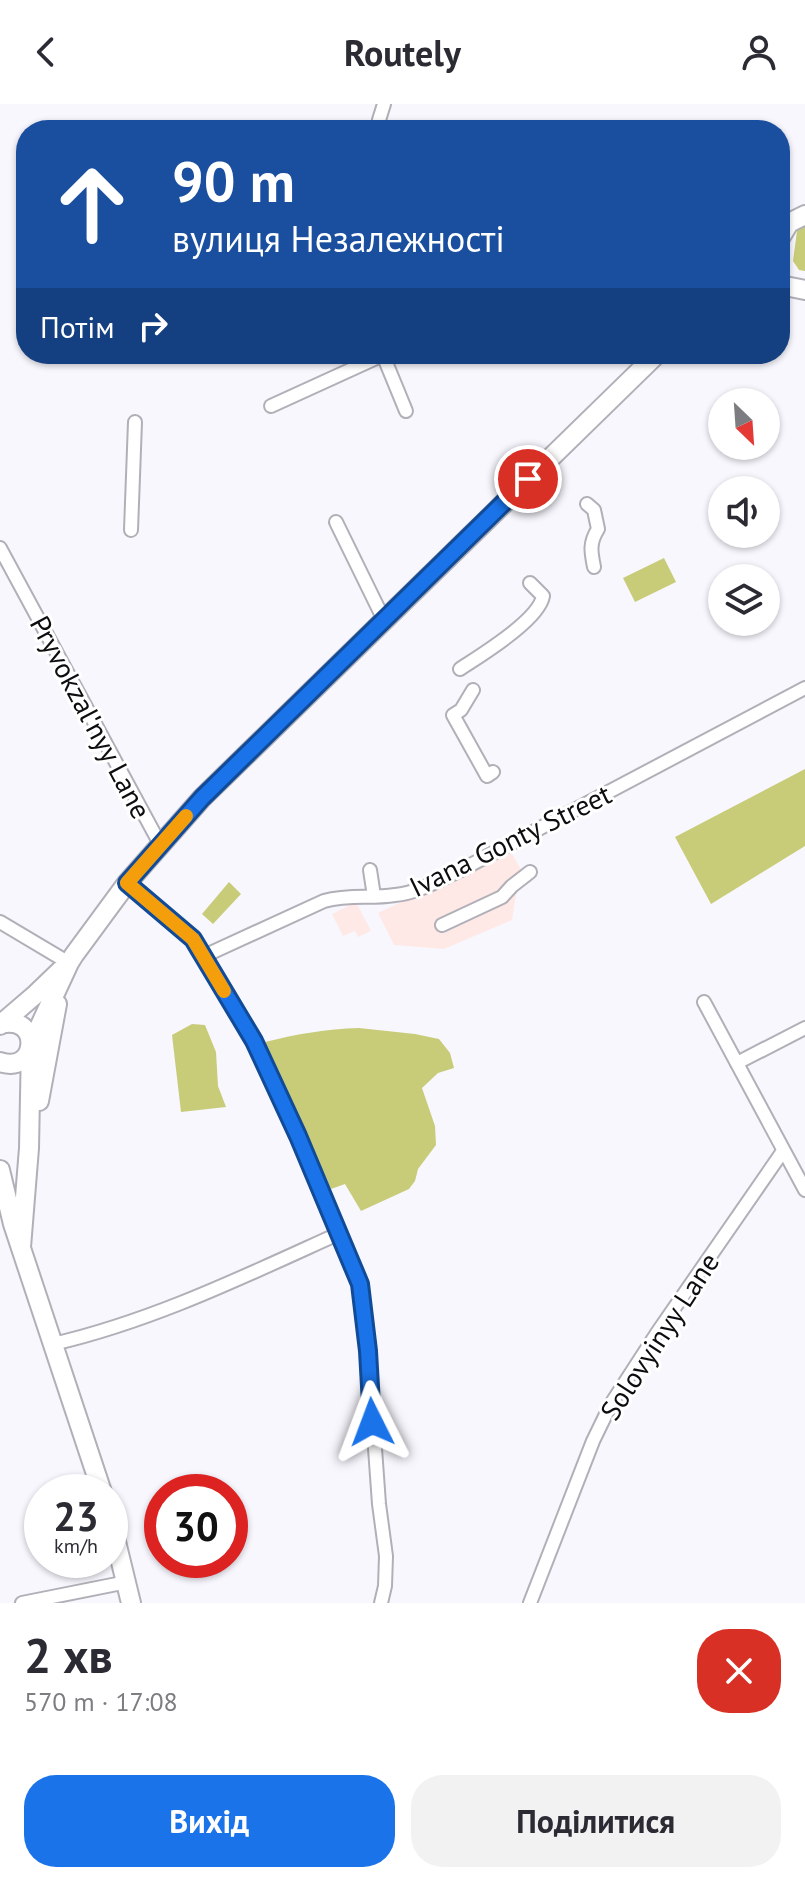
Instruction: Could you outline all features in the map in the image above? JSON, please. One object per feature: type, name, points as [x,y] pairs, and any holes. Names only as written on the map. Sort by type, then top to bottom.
[{"type":"main road","points":[[0,1024],[69,963],[127,883],[202,798],[647,364]]},
{"type":"main road","points":[[2,1063],[13,1064],[27,1056],[69,963]]},
{"type":"main road","points":[[29,1148],[57,1006],[69,963]]},
{"type":"main road","points":[[0,1024],[15,1022],[23,1026],[31,1045],[29,1148],[21,1247]]},
{"type":"main road","points":[[0,1170],[21,1247],[96,1474]]},
{"type":"main road","points":[[126,1578],[131,1603]]},
{"type":"street","points":[[271,406],[362,364]]},
{"type":"street","points":[[388,364],[406,411]]},
{"type":"street","points":[[131,530],[135,422]]},
{"type":"street","points":[[587,504],[594,510],[598,529],[590,547],[594,567]]},
{"type":"street","points":[[336,522],[384,620]]},
{"type":"street","name":"Pryvokzalʹnyy Lane","points":[[0,548],[160,844]]},
{"type":"street","points":[[460,669],[512,633],[538,608],[543,596],[530,583]]},
{"type":"street","name":"Ivana Gonty Street","points":[[204,956],[324,901],[342,897],[396,895],[416,890],[461,870],[805,688]]},
{"type":"street","points":[[473,690],[461,710],[453,715],[487,776],[493,772]]},
{"type":"street","points":[[370,870],[374,896]]},
{"type":"street","points":[[442,925],[502,897],[530,872]]},
{"type":"street","points":[[127,883],[193,939],[254,1041],[360,1284],[386,1556],[381,1603]]},
{"type":"street","points":[[0,922],[69,963]]},
{"type":"street","points":[[704,1002],[805,1190]]},
{"type":"street","points":[[737,1063],[805,1028]]},
{"type":"street","name":"Solovyinyy Lane","points":[[530,1603],[593,1441],[611,1404],[783,1151]]},
{"type":"street","points":[[53,1344],[87,1336],[197,1296],[340,1233]]},
{"type":"street","points":[[84,1322],[87,1336]]},
{"type":"street","points":[[22,1603],[127,1582]]},
{"type":"shaded area","points":[[510,850],[520,868],[512,920],[444,949],[394,945],[378,913]]},
{"type":"shaded area","points":[[356,902],[371,931],[358,937],[355,931],[343,936],[332,914]]},
{"type":"green space","points":[[805,224],[805,271],[799,270],[793,261],[797,231]]},
{"type":"green space","points":[[664,558],[676,582],[635,602],[623,578]]},
{"type":"green space","points":[[805,769],[805,846],[711,904],[675,837]]},
{"type":"green space","points":[[229,882],[241,894],[213,924],[202,914]]},
{"type":"green space","points":[[192,1024],[205,1025],[216,1052],[218,1086],[226,1107],[181,1112],[172,1035]]},
{"type":"green space","points":[[359,1028],[439,1039],[450,1053],[454,1068],[438,1073],[422,1088],[435,1126],[436,1145],[418,1169],[415,1181],[409,1189],[361,1211],[345,1184],[331,1189],[265,1042],[312,1032]]},
{"type":"slow traffic","points":[[186,816],[127,883],[193,939],[224,991]]},
{"type":"route","points":[[372,1422],[360,1284],[298,1136],[254,1041],[193,939],[127,883],[202,798],[528,479]]}]
